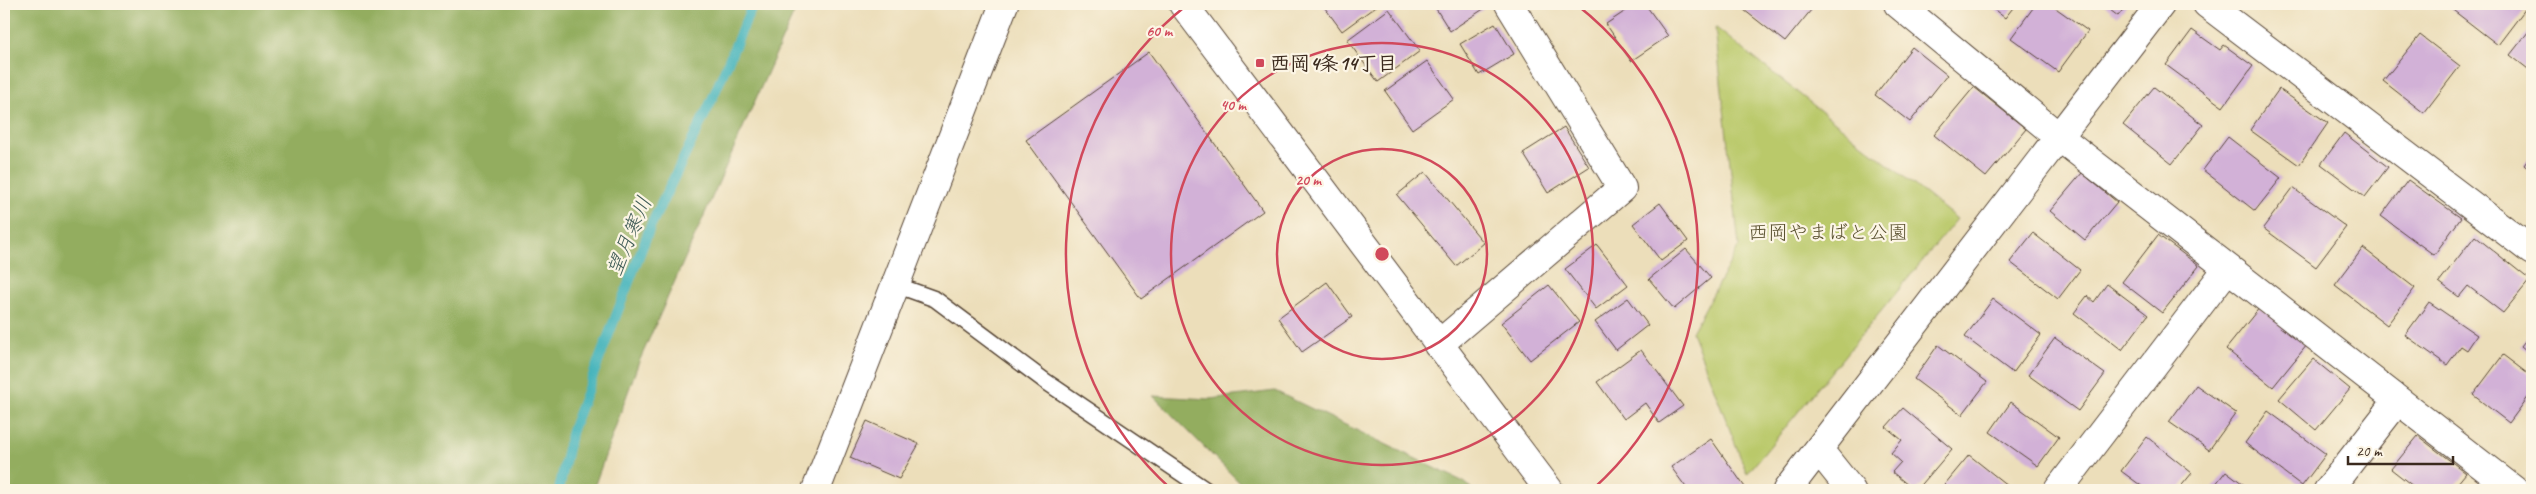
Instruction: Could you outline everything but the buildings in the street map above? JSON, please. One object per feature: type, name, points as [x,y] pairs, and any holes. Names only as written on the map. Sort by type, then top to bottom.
[{"type":"street","points":[[816,490],[1004,4]]},
{"type":"street","points":[[1183,4],[1549,490]]},
{"type":"street","points":[[1438,345],[1622,188],[1509,4]]},
{"type":"street","points":[[1898,4],[2059,138],[2514,490]]},
{"type":"street","points":[[1787,490],[2162,4]]},
{"type":"street","points":[[2208,4],[2532,251]]},
{"type":"street","points":[[2058,490],[2228,269]]},
{"type":"street","points":[[2328,490],[2398,400]]},
{"type":"street","points":[[1818,450],[1851,490]]},
{"type":"lane","points":[[896,284],[935,299],[1045,381],[1206,490]]},
{"type":"green space","points":[[4,4],[798,4],[638,364],[593,490],[4,490]]},
{"type":"green space","name":"西岡やまばと公園","points":[[1715,27],[1957,219],[1747,474],[1692,332],[1739,246]]},
{"type":"green space","points":[[1275,391],[1464,482],[1474,490],[1247,490],[1153,396],[1210,399]]},
{"type":"waterway","name":"望月寒川","points":[[559,490],[572,430],[651,225],[710,104],[753,4]]},
{"type":"place","name":"西岡4条14丁目","points":[[1260,63]]}]
